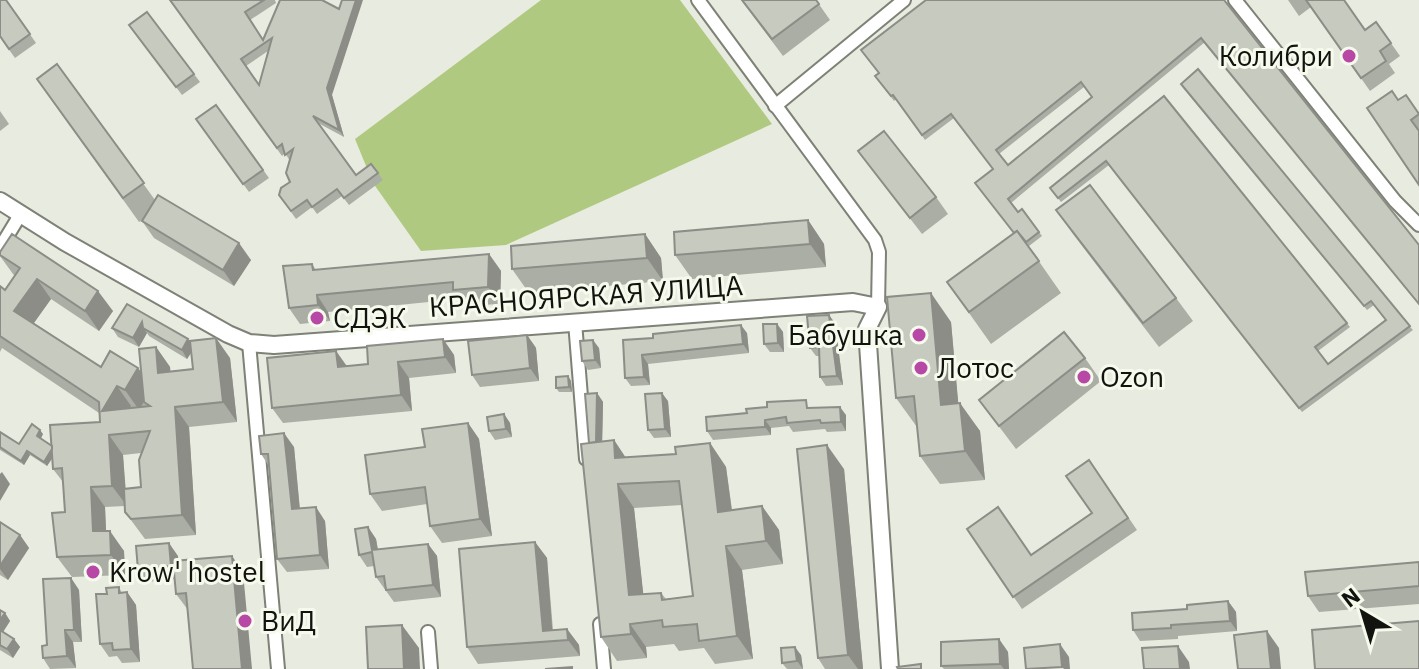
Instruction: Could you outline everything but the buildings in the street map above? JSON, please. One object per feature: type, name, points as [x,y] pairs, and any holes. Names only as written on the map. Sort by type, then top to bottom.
[{"type":"street","points":[[698,0],[875,240],[879,252],[878,307],[867,329],[890,669]]},
{"type":"street","points":[[775,106],[904,0]]},
{"type":"street","points":[[1235,0],[1395,201],[1419,225]]},
{"type":"street","name":"КРАСНОЯРСКАЯ УЛИЦА","points":[[0,201],[228,334],[249,343],[274,345],[853,302],[878,307]]},
{"type":"street","points":[[0,248],[20,215]]},
{"type":"street","points":[[575,322],[588,476]]},
{"type":"street","points":[[249,343],[278,669]]},
{"type":"street","points":[[599,610],[604,669]]},
{"type":"street","points":[[428,632],[431,669]]},
{"type":"green space","points":[[541,0],[680,0],[772,124],[506,245],[421,251],[373,183],[355,139]]},
{"type":"place","name":"Колибри","points":[[1349,56]]},
{"type":"place","name":"СДЭК","points":[[317,318]]},
{"type":"place","name":"Бабушка","points":[[919,335]]},
{"type":"place","name":"Лотос","points":[[921,368]]},
{"type":"place","name":"Ozon","points":[[1084,377]]},
{"type":"place","name":"Krow' hostel","points":[[93,572]]},
{"type":"place","name":"ВиД","points":[[245,621]]}]
